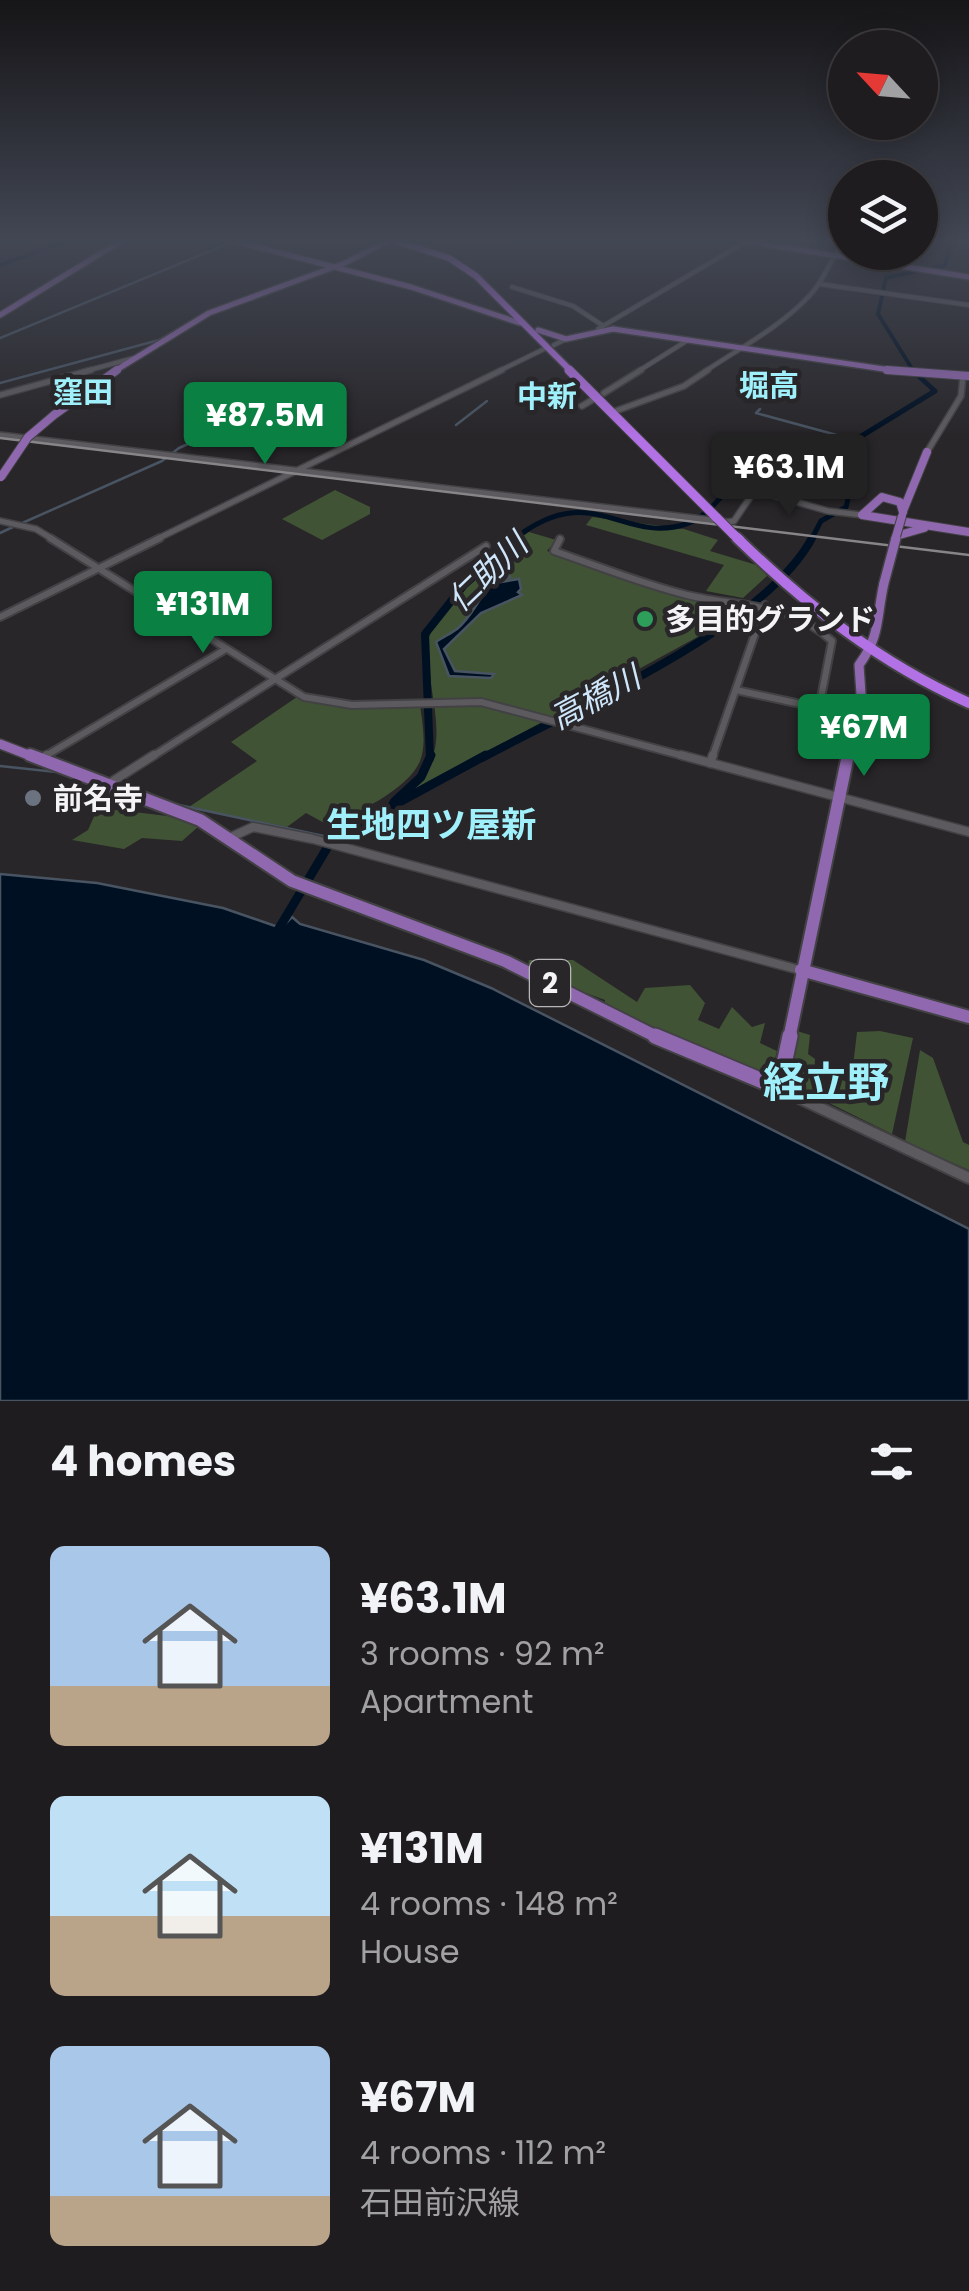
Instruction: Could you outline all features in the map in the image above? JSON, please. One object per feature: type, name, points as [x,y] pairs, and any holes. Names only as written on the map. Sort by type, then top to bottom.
[{"type":"highway","points":[[506,306],[784,585],[870,651],[969,703]]},
{"type":"main road","points":[[0,477],[28,437],[54,416],[134,358],[207,314],[228,306]]},
{"type":"main road","points":[[471,306],[520,323]]},
{"type":"main road","points":[[538,330],[566,339],[601,327],[929,376],[966,376]]},
{"type":"main road","points":[[779,1088],[856,720],[862,684],[859,665],[878,640],[877,612],[896,536],[908,492],[927,452]]},
{"type":"main road","points":[[862,515],[875,498],[908,492]]},
{"type":"main road","points":[[875,498],[882,512],[969,534]]},
{"type":"main road","points":[[875,498],[900,502],[902,516]]},
{"type":"main road","points":[[862,515],[902,516]]},
{"type":"main road","points":[[896,536],[911,529],[969,534]]},
{"type":"main road","name":"2","points":[[0,744],[200,820],[264,867],[292,882],[505,961],[645,1032],[779,1088]]},
{"type":"main road","points":[[801,970],[969,1018]]},
{"type":"street","points":[[574,306],[601,327],[636,306]]},
{"type":"street","points":[[613,412],[674,391],[799,306]]},
{"type":"street","points":[[554,345],[566,339]]},
{"type":"street","points":[[604,392],[688,340]]},
{"type":"street","points":[[0,617],[544,350]]},
{"type":"street","points":[[0,395],[134,358]]},
{"type":"street","points":[[927,452],[961,396],[966,376]]},
{"type":"street","points":[[582,406],[592,400]]},
{"type":"street","points":[[0,435],[728,522],[734,521],[755,490],[837,513],[862,515]]},
{"type":"street","points":[[0,521],[36,528],[304,697],[333,704],[481,702],[969,832]]},
{"type":"street","points":[[560,539],[554,550],[686,594],[748,600],[796,612],[832,642],[819,708]]},
{"type":"street","points":[[108,784],[486,546]]},
{"type":"street","points":[[710,763],[765,605]]},
{"type":"street","points":[[40,759],[226,649]]},
{"type":"street","points":[[736,690],[856,720]]},
{"type":"street","points":[[229,838],[253,827],[344,847],[801,970]]},
{"type":"street","points":[[779,1088],[969,1178]]},
{"type":"green space","points":[[335,490],[370,507],[370,514],[322,540],[282,519]]},
{"type":"green space","points":[[592,517],[684,529],[718,540],[710,551],[760,566],[767,576],[743,598],[706,591],[724,565],[586,525]]},
{"type":"green space","points":[[529,532],[556,540],[547,551],[684,596],[748,604],[723,623],[408,795],[427,769],[436,744],[427,650],[432,632],[469,583]]},
{"type":"green space","points":[[297,697],[341,707],[420,704],[424,740],[414,772],[366,808],[328,825],[306,813],[287,827],[189,807],[257,761],[231,742]]},
{"type":"green space","points":[[118,810],[167,816],[199,826],[182,841],[142,838],[124,849],[72,840],[88,830],[96,812]]},
{"type":"green space","points":[[529,960],[573,960],[637,1002],[645,988],[690,985],[705,1003],[698,1020],[719,1029],[732,1007],[752,1027],[765,1023],[760,1043],[777,1051],[767,1089],[603,1017],[605,1000],[578,990],[572,999],[528,966]]},
{"type":"green space","points":[[797,1031],[810,1035],[808,1054],[815,1059],[814,1082],[822,1088],[821,1100],[803,1088],[795,1072]]},
{"type":"green space","points":[[880,1031],[913,1038],[892,1134],[827,1102],[832,1077],[851,1083],[857,1032]]},
{"type":"green space","points":[[920,1050],[933,1058],[963,1142],[969,1145],[969,1170],[905,1142]]},
{"type":"water","points":[[504,575],[511,577],[500,579],[501,582],[519,579],[518,592],[522,595],[481,613],[444,649],[455,671],[494,674],[491,678],[449,676],[436,642],[464,623],[490,585]]},
{"type":"water","points":[[0,874],[97,883],[223,908],[281,928],[292,917],[300,924],[424,960],[491,988],[969,1229],[969,1401],[0,1401]]},
{"type":"waterway","points":[[0,338],[76,306]]},
{"type":"waterway","name":"高橋川","points":[[880,306],[878,314],[914,372]]},
{"type":"waterway","points":[[0,383],[159,340],[188,323]]},
{"type":"waterway","name":"高橋川","points":[[811,540],[821,521],[846,507],[857,462],[855,440],[935,391],[914,372]]},
{"type":"waterway","points":[[20,524],[162,461],[179,448],[230,425],[224,411],[291,383]]},
{"type":"waterway","points":[[456,425],[487,401]]},
{"type":"waterway","points":[[760,409],[756,413],[855,440]]},
{"type":"waterway","name":"仁助川","points":[[516,538],[540,522],[564,514],[586,513],[663,528],[686,524],[704,514],[728,489]]},
{"type":"waterway","points":[[0,533],[13,527]]},
{"type":"waterway","name":"仁助川","points":[[430,757],[425,634],[464,585],[516,538]]},
{"type":"waterway","name":"高橋川","points":[[482,758],[615,690],[711,634],[788,571],[812,538]]},
{"type":"waterway","name":"高橋川","points":[[278,930],[333,838],[486,755]]},
{"type":"waterway","name":"仁助川","points":[[394,802],[421,777],[430,757]]},
{"type":"waterway","points":[[0,766],[56,772]]},
{"type":"waterway","points":[[127,785],[148,793]]},
{"type":"waterway","points":[[179,805],[333,838]]},
{"type":"railway","points":[[0,438],[969,555]]},
{"type":"place","name":"多目的グランド","points":[[645,619]]},
{"type":"place","name":"前名寺","points":[[33,798]]},
{"type":"district","name":"堀高","points":[[769,385]]},
{"type":"district","name":"窪田","points":[[83,392]]},
{"type":"district","name":"中新","points":[[547,396]]},
{"type":"district","name":"生地四ツ屋新","points":[[431,824]]},
{"type":"district","name":"経立野","points":[[826,1082]]}]
